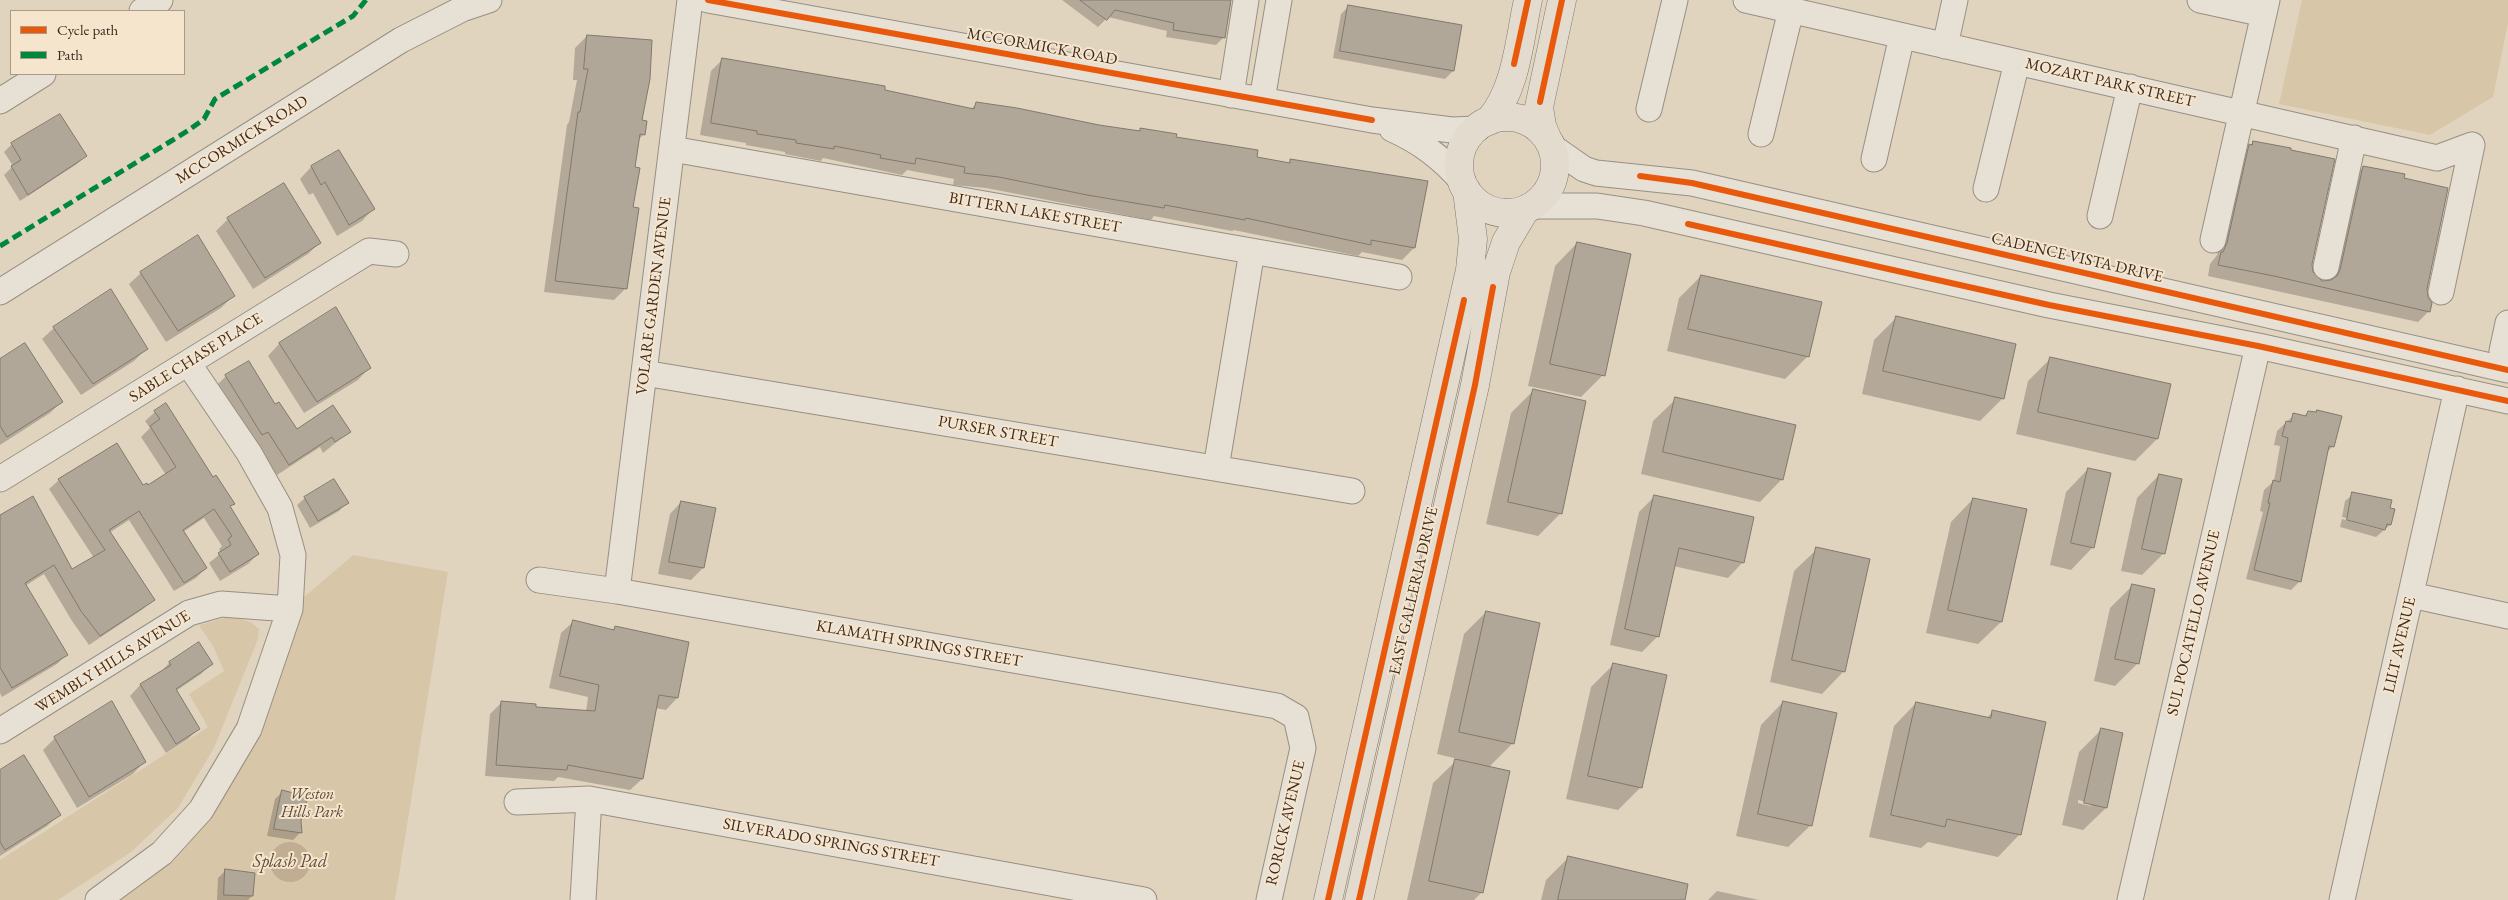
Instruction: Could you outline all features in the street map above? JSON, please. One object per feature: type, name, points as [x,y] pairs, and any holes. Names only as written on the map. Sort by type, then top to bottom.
[{"type":"main road","points":[[1528,0],[1510,86],[1505,100],[1483,125],[1467,139],[1461,154],[1460,173],[1465,186],[1479,204],[1488,209],[1506,213],[1529,208],[1548,191],[1552,182],[1555,163],[1542,126],[1539,107],[1562,0]]},
{"type":"main road","points":[[1483,125],[1502,117],[1523,120],[1535,126],[1549,142]]},
{"type":"main road","name":"EAST GALLERIA DRIVE","points":[[1328,900],[1470,270],[1473,239],[1465,186]]},
{"type":"main road","name":"EAST GALLERIA DRIVE","points":[[1358,900],[1475,385],[1496,272],[1506,242],[1529,208]]},
{"type":"street","points":[[144,10],[160,0]]},
{"type":"street","name":"MCCORMICK ROAD","points":[[0,292],[401,40],[462,9],[489,0]]},
{"type":"street","name":"VOLARE GARDEN AVENUE","points":[[617,591],[690,0]]},
{"type":"street","name":"MCCORMICK ROAD","points":[[708,0],[1372,120],[1452,130],[1483,125]]},
{"type":"street","points":[[1231,95],[1246,0]]},
{"type":"street","points":[[1262,100],[1279,0]]},
{"type":"street","points":[[1648,109],[1675,0]]},
{"type":"street","name":"MOZART PARK STREET","points":[[1746,0],[2438,158],[2472,145],[2440,292]]},
{"type":"street","points":[[1945,46],[1955,0]]},
{"type":"street","points":[[2200,0],[2266,7],[2213,240]]},
{"type":"street","points":[[1761,134],[1790,10]]},
{"type":"street","points":[[1874,159],[1902,36]]},
{"type":"street","points":[[1986,189],[2017,62]]},
{"type":"street","points":[[0,101],[41,75]]},
{"type":"street","points":[[2100,216],[2130,87]]},
{"type":"street","name":"MCCORMICK ROAD","points":[[1372,120],[1425,146],[1439,156],[1465,186]]},
{"type":"street","points":[[2326,267],[2354,138]]},
{"type":"street","name":"CADENCE VISTA DRIVE","points":[[1549,142],[1584,169],[1596,173],[1692,183],[2508,372]]},
{"type":"street","name":"BITTERN LAKE STREET","points":[[672,149],[1399,277]]},
{"type":"street","points":[[1529,208],[1598,206],[1644,214],[2049,305],[2258,346],[2508,401]]},
{"type":"street","name":"SABLE CHASE PLACE","points":[[0,479],[369,251],[396,254]]},
{"type":"street","points":[[1216,468],[1252,251]]},
{"type":"street","points":[[2508,324],[2502,351],[2508,362]]},
{"type":"street","name":"SUL POCATELLO AVENUE","points":[[2130,900],[2258,346]]},
{"type":"street","points":[[98,900],[162,853],[201,810],[249,729],[290,608],[294,555],[280,508],[249,453],[188,362]]},
{"type":"street","points":[[2404,378],[2457,378],[2480,382],[2508,372]]},
{"type":"street","name":"PURSER STREET","points":[[644,373],[1352,491]]},
{"type":"street","name":"LILT AVENUE","points":[[2342,900],[2457,389]]},
{"type":"street","name":"KLAMATH SPRINGS STREET","points":[[539,580],[617,591],[1277,706],[1296,717]]},
{"type":"street","points":[[2411,596],[2508,616]]},
{"type":"street","name":"WEMBLY HILLS AVENUE","points":[[0,732],[189,613],[221,604],[290,608]]},
{"type":"street","name":"RORICK AVENUE","points":[[1269,900],[1303,748],[1296,717]]},
{"type":"street","points":[[584,900],[589,799]]},
{"type":"street","name":"SILVERADO SPRINGS STREET","points":[[517,802],[589,799],[1144,900]]},
{"type":"green space","points":[[2302,0],[2508,0],[2508,23],[2493,97],[2430,135],[2279,104]]},
{"type":"green space","name":"Weston Hills Park","points":[[353,555],[448,572],[395,900],[91,900],[140,871],[249,729],[290,609]]},
{"type":"green space","points":[[232,616],[252,623],[259,629],[258,639],[214,748],[178,808],[131,852],[58,900],[0,900],[0,860],[208,727],[189,694],[224,671],[213,646],[199,625]]},
{"type":"water","name":"Splash Pad","points":[[294,842],[301,845],[307,851],[310,862],[309,870],[301,879],[294,882],[286,882],[279,879],[271,870],[270,858],[273,851],[282,843]]},
{"type":"building","points":[[1080,0],[1231,0],[1225,38],[1173,30],[1174,23],[1115,10],[1107,20]]},
{"type":"building","points":[[1348,5],[1462,25],[1454,71],[1340,51]]},
{"type":"building","points":[[587,35],[652,40],[650,79],[642,120],[647,121],[645,135],[640,134],[635,167],[640,168],[633,207],[639,208],[627,289],[555,281],[578,112],[580,112],[588,69],[584,69]]},
{"type":"building","points":[[722,58],[885,86],[885,90],[974,109],[976,102],[1017,108],[1099,125],[1140,131],[1140,128],[1177,134],[1176,137],[1258,150],[1257,157],[1290,163],[1290,159],[1428,181],[1415,248],[1371,240],[1371,245],[1246,218],[1245,220],[1165,205],[1164,208],[1087,195],[999,177],[964,173],[965,167],[916,158],[915,164],[880,158],[881,155],[834,146],[834,149],[796,143],[796,140],[757,134],[757,131],[711,123]]},
{"type":"building","points":[[60,114],[87,156],[28,195],[11,166],[21,160],[11,143]]},
{"type":"building","points":[[2253,141],[2335,159],[2312,264],[2313,272],[2322,281],[2331,280],[2337,276],[2340,270],[2363,166],[2405,174],[2404,178],[2448,188],[2427,289],[2428,297],[2432,303],[2430,312],[2218,265],[2221,252],[2223,252],[2227,243],[2249,144],[2252,145]]},
{"type":"building","points":[[339,150],[375,209],[349,225],[325,182],[321,185],[311,166]]},
{"type":"building","points":[[284,183],[321,243],[265,278],[227,218]]},
{"type":"building","points":[[198,235],[235,296],[178,331],[140,272]]},
{"type":"building","points":[[1577,242],[1631,254],[1605,376],[1550,364]]},
{"type":"building","points":[[1701,275],[1822,302],[1809,357],[1688,329]]},
{"type":"building","points":[[111,289],[148,349],[93,384],[53,327]]},
{"type":"building","points":[[336,307],[371,368],[317,402],[279,343]]},
{"type":"building","points":[[1896,316],[2016,344],[2004,399],[1883,371]]},
{"type":"building","points":[[25,343],[63,402],[7,437],[0,426],[0,359]]},
{"type":"building","points":[[2050,357],[2171,384],[2158,439],[2038,412]]},
{"type":"building","points":[[249,361],[275,404],[279,402],[297,429],[333,405],[351,432],[335,442],[332,437],[289,465],[268,432],[262,435],[225,375]]},
{"type":"building","points":[[1533,389],[1586,401],[1562,514],[1508,502]]},
{"type":"building","points":[[1675,397],[1796,425],[1783,480],[1663,452]]},
{"type":"building","points":[[166,403],[213,477],[216,475],[235,504],[230,506],[259,554],[230,572],[218,553],[231,545],[228,539],[232,536],[214,509],[183,530],[207,568],[184,583],[139,511],[109,530],[155,600],[100,636],[81,611],[54,565],[25,583],[68,655],[12,688],[0,667],[0,515],[33,496],[72,569],[105,550],[58,479],[117,443],[143,485],[147,483],[148,485],[176,467],[150,426],[160,419],[154,411]]},
{"type":"building","points":[[2317,410],[2342,416],[2334,447],[2329,446],[2301,582],[2254,570],[2270,503],[2268,503],[2273,480],[2280,482],[2288,438],[2282,436],[2286,421],[2291,422],[2293,413],[2306,416],[2308,411],[2316,412]]},
{"type":"building","points":[[2088,468],[2111,473],[2094,548],[2071,543]]},
{"type":"building","points":[[2159,474],[2182,479],[2165,554],[2142,549]]},
{"type":"building","points":[[334,479],[349,503],[318,521],[304,497]]},
{"type":"building","points":[[2352,492],[2392,500],[2390,508],[2395,509],[2391,525],[2387,524],[2385,530],[2347,520]]},
{"type":"building","points":[[1654,495],[1754,517],[1744,563],[1679,548],[1659,637],[1625,629]]},
{"type":"building","points":[[1973,498],[2027,509],[2002,622],[1948,610]]},
{"type":"building","points":[[681,501],[716,508],[704,568],[669,562]]},
{"type":"building","points":[[1816,547],[1870,559],[1845,672],[1792,660]]},
{"type":"building","points":[[2132,584],[2155,589],[2139,664],[2115,659]]},
{"type":"building","points":[[1486,611],[1540,623],[1514,744],[1459,732]]},
{"type":"building","points":[[573,620],[614,630],[615,626],[689,642],[678,698],[659,695],[643,779],[568,765],[567,770],[496,765],[501,701],[536,704],[536,707],[595,711],[599,685],[560,676]]},
{"type":"building","points":[[199,642],[213,664],[176,689],[200,729],[176,744],[140,684],[171,665],[169,662]]},
{"type":"building","points":[[1613,663],[1667,675],[1642,788],[1588,776]]},
{"type":"building","points":[[112,701],[146,762],[89,797],[54,737]]},
{"type":"building","points":[[1783,701],[1837,713],[1812,826],[1758,814]]},
{"type":"building","points":[[1916,702],[1991,718],[1992,710],[2046,722],[2021,835],[1947,819],[1945,827],[1891,815]]},
{"type":"building","points":[[2101,728],[2123,733],[2107,808],[2084,803]]},
{"type":"building","points":[[24,755],[61,815],[5,850],[0,842],[0,770]]},
{"type":"building","points":[[1455,759],[1510,771],[1483,893],[1429,881]]},
{"type":"building","points":[[282,790],[308,797],[301,821],[302,833],[274,829]]},
{"type":"building","points":[[1568,856],[1688,884],[1685,900],[1558,900]]},
{"type":"building","points":[[225,869],[255,873],[253,896],[224,895]]},
{"type":"marked path","points":[[0,246],[189,130],[204,119],[215,99],[353,16],[366,0]]},
{"type":"cycle path","points":[[708,0],[1372,120]]},
{"type":"cycle path","points":[[1514,64],[1528,0]]},
{"type":"cycle path","points":[[1540,102],[1562,0]]},
{"type":"cycle path","points":[[1640,176],[1692,183],[2508,370]]},
{"type":"cycle path","points":[[1688,224],[2049,305],[2258,346],[2508,401]]},
{"type":"cycle path","points":[[1359,900],[1475,385],[1493,287]]},
{"type":"cycle path","points":[[1328,900],[1464,300]]}]
